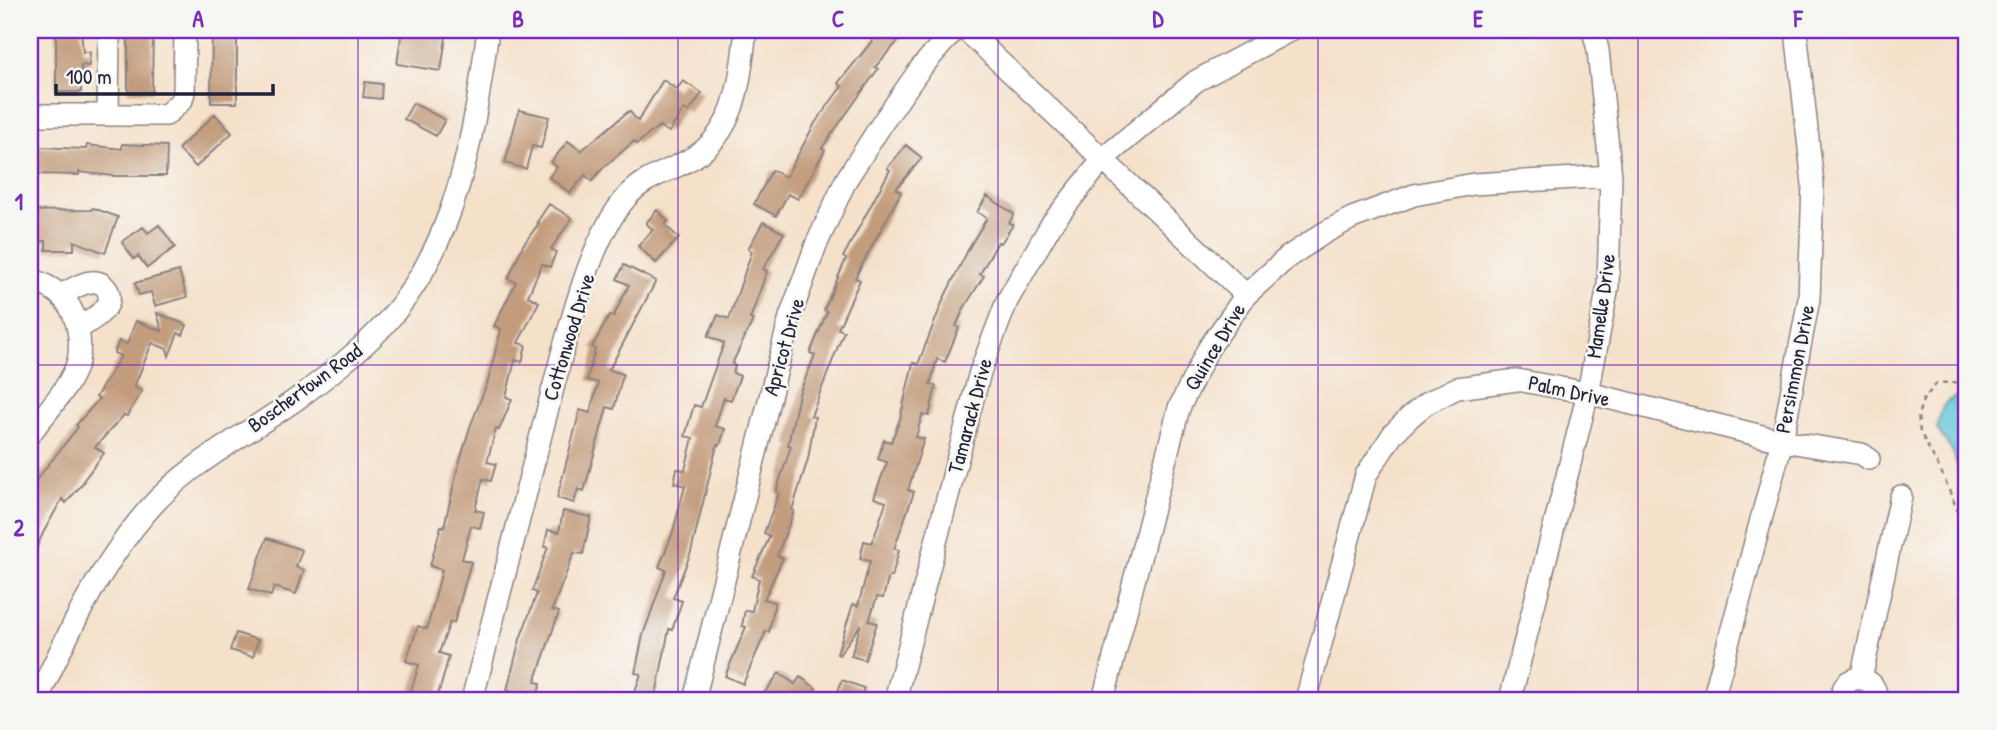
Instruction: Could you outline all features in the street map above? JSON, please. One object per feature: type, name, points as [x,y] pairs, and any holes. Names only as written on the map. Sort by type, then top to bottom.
[{"type":"street","points":[[108,115],[109,30]]},
{"type":"street","points":[[30,116],[166,115],[175,108],[184,92],[185,30]]},
{"type":"street","name":"Boschertown Road","points":[[37,700],[63,643],[104,569],[149,509],[182,477],[300,397],[359,350],[386,322],[409,292],[431,255],[453,208],[478,106],[488,30]]},
{"type":"street","name":"Cottonwood Drive","points":[[472,700],[573,313],[599,245],[614,213],[638,185],[694,158],[711,144],[728,119],[737,92],[746,30]]},
{"type":"street","name":"Apricot Drive","points":[[694,700],[790,317],[816,245],[846,180],[883,122],[920,69],[954,30]]},
{"type":"street","points":[[966,30],[1246,295]]},
{"type":"street","name":"Tamarack Drive","points":[[895,700],[980,372],[1007,302],[1052,223],[1104,158],[1196,81],[1291,30]]},
{"type":"street","name":"Mamelle Drive","points":[[1510,700],[1588,393],[1608,286],[1611,176],[1598,50],[1593,30]]},
{"type":"street","name":"Persimmon Drive","points":[[1713,700],[1782,441],[1809,299],[1813,184],[1796,30]]},
{"type":"street","name":"Quince Drive","points":[[1103,700],[1179,408],[1208,349],[1246,295],[1288,257],[1324,233],[1352,218],[1414,195],[1474,184],[1611,176]]},
{"type":"street","points":[[30,279],[46,284],[65,298],[77,320],[81,348],[76,368],[30,434]]},
{"type":"street","points":[[61,295],[94,281],[107,289],[110,296],[107,305],[100,314],[78,329]]},
{"type":"street","name":"Palm Drive","points":[[1306,700],[1366,475],[1393,434],[1427,402],[1457,388],[1517,380],[1588,393],[1782,441],[1862,454],[1869,459]]},
{"type":"street","points":[[1861,678],[1901,496]]},
{"type":"street","points":[[1842,700],[1846,684],[1861,678]]},
{"type":"street","points":[[1861,678],[1872,684],[1876,700]]},
{"type":"path","points":[[1967,382],[1937,383],[1923,400],[1918,415],[1920,432],[1941,471],[1967,533]]},
{"type":"path","points":[[1967,602],[1962,637],[1967,669]]},
{"type":"water","points":[[1967,394],[1967,498],[1953,452],[1937,429],[1944,404]]},
{"type":"building","points":[[56,30],[81,30],[83,52],[90,52],[89,66],[81,65],[81,92],[56,92]]},
{"type":"building","points":[[128,30],[153,30],[152,92],[128,92]]},
{"type":"building","points":[[212,30],[237,30],[237,103],[211,103]]},
{"type":"building","points":[[402,30],[447,30],[441,71],[397,64]]},
{"type":"building","points":[[881,30],[908,30],[875,67],[878,69],[822,148],[825,150],[798,199],[788,194],[776,216],[754,204],[772,170],[786,177],[815,123],[842,86],[838,83]]},
{"type":"building","points":[[663,80],[677,89],[683,81],[702,93],[689,112],[684,109],[669,132],[659,126],[637,144],[634,141],[592,181],[585,175],[570,193],[549,177],[557,167],[551,162],[568,141],[581,151],[629,111],[638,121]]},
{"type":"building","points":[[365,82],[382,84],[381,99],[363,97]]},
{"type":"building","points":[[413,103],[445,120],[436,136],[404,119]]},
{"type":"building","points":[[519,110],[549,117],[541,148],[532,146],[526,169],[505,163]]},
{"type":"building","points":[[215,114],[232,133],[196,167],[178,149]]},
{"type":"building","points":[[122,144],[167,146],[166,176],[114,176],[79,172],[79,175],[35,174],[36,147],[86,149],[87,145],[122,149]]},
{"type":"building","points":[[906,145],[922,158],[896,189],[901,192],[855,278],[860,280],[838,329],[844,331],[811,416],[815,417],[808,459],[792,510],[794,511],[777,556],[783,558],[764,599],[775,602],[769,632],[766,631],[743,684],[725,676],[746,627],[742,626],[745,610],[752,611],[759,579],[752,576],[770,536],[764,533],[779,493],[776,492],[791,446],[788,445],[799,394],[815,355],[810,353],[827,312],[824,310],[846,259],[843,257],[890,170],[887,168]]},
{"type":"building","points":[[987,196],[1014,214],[1009,223],[1013,225],[1001,243],[998,242],[980,274],[984,276],[964,308],[945,362],[937,359],[930,385],[936,386],[929,416],[922,415],[916,437],[924,439],[908,490],[914,492],[894,549],[899,550],[892,577],[889,576],[883,598],[877,597],[869,621],[877,623],[865,660],[851,656],[861,624],[839,655],[837,654],[853,604],[858,606],[870,561],[860,559],[864,541],[872,543],[886,502],[874,498],[887,462],[878,459],[884,440],[891,442],[900,419],[913,363],[918,364],[944,298],[987,218],[977,212]]},
{"type":"building","points":[[549,204],[572,218],[551,249],[556,252],[550,267],[542,264],[528,296],[539,302],[518,343],[526,345],[522,362],[515,360],[506,397],[512,399],[499,430],[496,429],[487,462],[496,464],[491,481],[483,479],[475,510],[484,512],[480,528],[471,526],[462,559],[471,562],[454,623],[450,622],[439,653],[449,656],[442,682],[437,697],[431,696],[430,700],[408,700],[419,665],[406,661],[418,626],[427,629],[442,570],[430,566],[441,526],[444,527],[470,427],[488,381],[501,329],[494,326],[516,282],[508,279],[523,245]]},
{"type":"building","points":[[93,208],[118,217],[105,253],[74,241],[74,250],[46,250],[46,241],[30,241],[30,211]]},
{"type":"building","points":[[657,210],[668,221],[665,225],[679,238],[656,263],[638,246],[653,230],[646,223]]},
{"type":"building","points":[[763,222],[784,233],[763,269],[767,271],[750,319],[753,320],[732,364],[735,366],[733,373],[740,376],[731,400],[724,398],[715,426],[725,429],[720,445],[717,445],[691,552],[673,598],[682,601],[672,630],[669,629],[657,690],[653,700],[632,700],[641,674],[635,673],[643,635],[666,570],[659,567],[672,535],[685,486],[674,483],[677,469],[685,470],[693,438],[685,436],[694,405],[701,407],[724,343],[708,336],[718,315],[729,319],[752,251],[748,249]]},
{"type":"building","points":[[159,225],[175,247],[147,268],[138,256],[134,259],[122,242],[143,227],[148,233]]},
{"type":"building","points":[[624,265],[656,281],[609,370],[623,374],[614,409],[607,407],[584,491],[578,489],[574,503],[557,498],[580,410],[590,413],[598,383],[587,380],[595,349],[592,347],[610,315],[613,317],[629,285],[617,279]]},
{"type":"building","points":[[179,271],[187,297],[155,306],[151,292],[139,295],[135,283]]},
{"type":"building","points":[[157,313],[187,325],[183,335],[178,333],[169,356],[167,349],[152,343],[134,387],[142,391],[127,416],[124,415],[95,447],[104,453],[66,503],[62,499],[30,563],[30,488],[78,427],[76,425],[99,399],[96,397],[121,356],[114,353],[119,341],[127,344],[136,321],[162,331]]},
{"type":"building","points":[[563,511],[591,517],[583,554],[574,553],[552,610],[559,612],[535,682],[541,683],[536,700],[508,700],[510,690],[507,690],[520,639],[537,593],[532,591],[548,547],[544,547],[548,530],[559,532]]},
{"type":"building","points":[[267,538],[302,550],[296,567],[304,570],[296,594],[274,587],[271,596],[249,589]]},
{"type":"building","points":[[236,633],[258,640],[253,657],[230,650]]},
{"type":"building","points":[[779,673],[795,684],[800,677],[816,688],[807,700],[777,700],[765,692]]},
{"type":"building","points":[[842,680],[864,688],[860,700],[835,700]]}]
